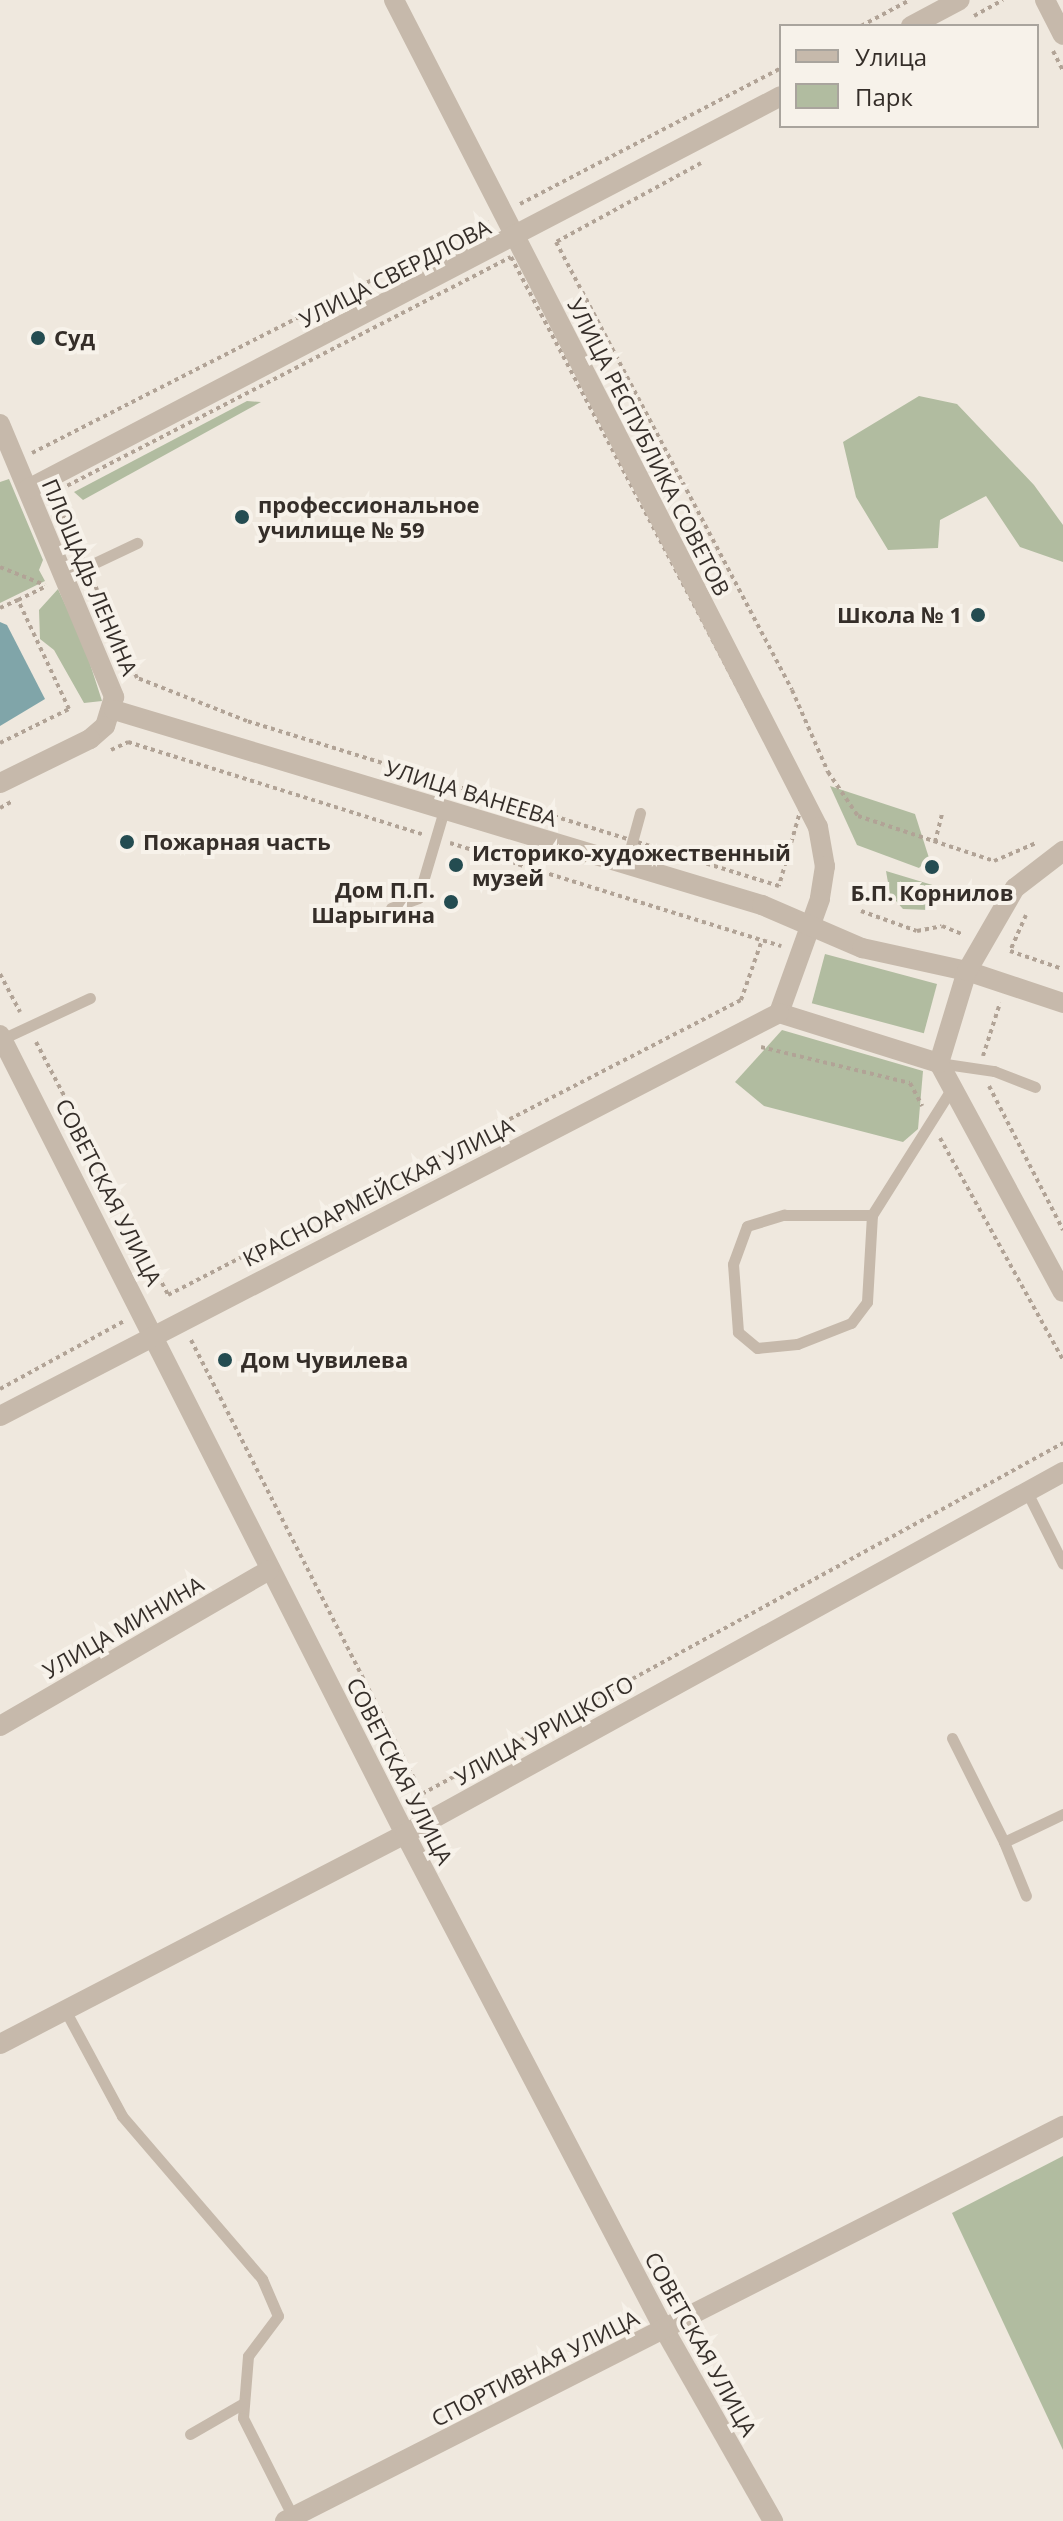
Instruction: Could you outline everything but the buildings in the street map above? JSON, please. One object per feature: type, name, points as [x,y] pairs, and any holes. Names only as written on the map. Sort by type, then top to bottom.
[{"type":"street","name":"УЛИЦА РЕСПУБЛИКА СОВЕТОВ","points":[[394,0],[501,214],[818,827],[825,866],[813,924],[779,1013]]},
{"type":"street","points":[[915,24],[960,0]]},
{"type":"street","points":[[1045,0],[1063,35]]},
{"type":"street","name":"УЛИЦА СВЕРДЛОВА","points":[[28,489],[514,239],[779,97]]},
{"type":"street","name":"ПЛОЩАДЬ ЛЕНИНА","points":[[0,424],[28,489],[56,582],[111,683],[114,710],[90,739],[0,783]]},
{"type":"street","name":"УЛИЦА ВАНЕЕВА","points":[[114,710],[626,864],[813,924],[862,948],[912,963],[967,971],[1063,1003]]},
{"type":"street","points":[[939,1063],[967,971],[1015,888],[1063,851]]},
{"type":"street","points":[[779,1013],[939,1063],[1063,1292]]},
{"type":"street","name":"КРАСНОАРМЕЙСКАЯ УЛИЦА","points":[[0,1416],[779,1013]]},
{"type":"street","name":"СОВЕТСКАЯ УЛИЦА","points":[[1,1037],[155,1334],[269,1570],[405,1834],[664,2329],[773,2521]]},
{"type":"street","name":"УЛИЦА УРИЦКОГО","points":[[0,2044],[405,1834],[1063,1472]]},
{"type":"street","name":"УЛИЦА МИНИНА","points":[[0,1726],[269,1570]]},
{"type":"street","name":"СПОРТИВНАЯ УЛИЦА","points":[[289,2519],[1063,2126]]},
{"type":"lane","points":[[56,582],[137,543]]},
{"type":"lane","points":[[391,908],[418,898],[444,810]]},
{"type":"lane","points":[[626,864],[640,813]]},
{"type":"lane","points":[[1,1037],[90,998]]},
{"type":"lane","points":[[939,1063],[980,1067],[1035,1087]]},
{"type":"lane","points":[[872,1215],[784,1215],[747,1226],[733,1264],[738,1332],[757,1348],[797,1344],[851,1323],[867,1302],[872,1215],[933,1125],[952,1087]]},
{"type":"lane","points":[[1027,1492],[1063,1564]]},
{"type":"lane","points":[[952,1738],[1004,1842],[1026,1896]]},
{"type":"lane","points":[[1004,1842],[1063,1814]]},
{"type":"lane","points":[[65,2010],[122,2116],[262,2279],[278,2316],[248,2356],[243,2418],[289,2519]]},
{"type":"lane","points":[[190,2434],[244,2403]]},
{"type":"path","points":[[865,24],[910,0]]},
{"type":"path","points":[[967,20],[1003,0]]},
{"type":"path","points":[[15,460],[72,437],[779,69]]},
{"type":"path","points":[[711,158],[556,242],[792,690],[828,772],[858,816],[994,861],[1026,849]]},
{"type":"path","points":[[511,257],[801,808],[779,886],[247,721],[137,678],[86,567],[53,493],[511,257]]},
{"type":"path","points":[[0,567],[56,582]]},
{"type":"path","points":[[0,608],[56,582]]},
{"type":"path","points":[[0,743],[69,709],[18,600]]},
{"type":"path","points":[[0,974],[168,1295],[741,1000],[762,940],[128,742],[99,757]]},
{"type":"path","points":[[0,808],[14,801]]},
{"type":"path","points":[[935,842],[942,814]]},
{"type":"path","points":[[861,911],[917,931],[942,926],[962,934]]},
{"type":"path","points":[[1010,951],[1063,969]]},
{"type":"path","points":[[1003,994],[980,1067],[1063,1230]]},
{"type":"path","points":[[756,1050],[763,1046],[910,1083],[1063,1360]]},
{"type":"path","points":[[0,1389],[125,1320]]},
{"type":"path","points":[[205,1333],[191,1340],[422,1794],[1063,1443]]},
{"type":"green space","points":[[919,396],[957,404],[1034,485],[1063,525],[1063,562],[1020,547],[986,496],[940,520],[938,548],[888,550],[856,497],[843,442]]},
{"type":"green space","points":[[247,401],[261,402],[83,500],[74,492]]},
{"type":"green space","points":[[9,479],[43,560],[39,570],[45,581],[0,603],[0,482]]},
{"type":"green space","points":[[58,589],[84,645],[102,701],[84,703],[54,650],[40,639],[39,610]]},
{"type":"green space","points":[[830,786],[915,814],[929,858],[919,868],[857,845]]},
{"type":"green space","points":[[886,871],[949,890],[928,910],[903,909],[890,894]]},
{"type":"green space","points":[[825,954],[937,984],[924,1033],[812,1003]]},
{"type":"green space","points":[[782,1030],[923,1071],[918,1129],[903,1142],[764,1106],[735,1082]]},
{"type":"green space","points":[[1063,2156],[1063,2450],[952,2213]]},
{"type":"water","points":[[0,622],[7,625],[45,699],[0,726]]},
{"type":"place","name":"Суд","points":[[38,338]]},
{"type":"place","name":"профессиональное училище № 59","points":[[242,517]]},
{"type":"place","name":"Школа № 1","points":[[978,615]]},
{"type":"place","name":"Пожарная часть","points":[[127,842]]},
{"type":"place","name":"Историко-художественный музей","points":[[456,865]]},
{"type":"place","name":"Б.П. Корнилов","points":[[932,867]]},
{"type":"place","name":"Дом П.П. Шарыгина","points":[[451,902]]},
{"type":"place","name":"Дом Чувилева","points":[[225,1360]]}]
